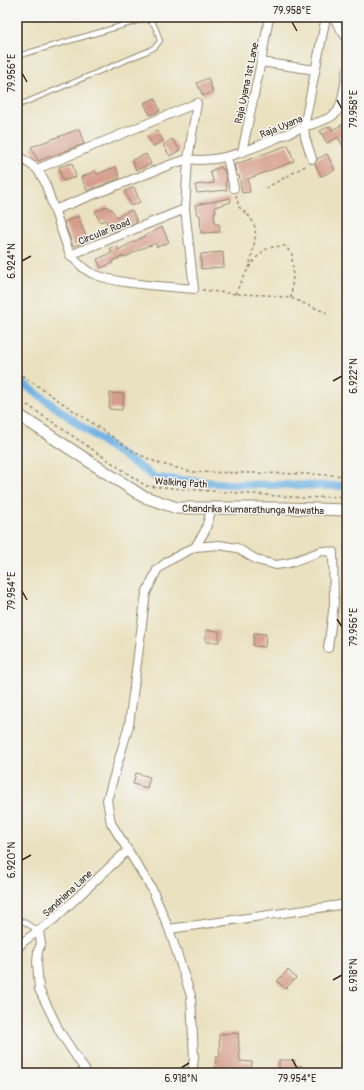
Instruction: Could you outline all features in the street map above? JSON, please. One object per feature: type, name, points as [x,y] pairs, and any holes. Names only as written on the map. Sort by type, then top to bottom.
[{"type":"main road","name":"Chandrika Kumarathunga Mawatha","points":[[17,414],[142,496],[177,508],[285,508],[347,510]]},
{"type":"street","name":"Raja Uyana 1st Lane","points":[[242,152],[262,62],[269,17]]},
{"type":"street","points":[[312,159],[305,137],[304,127],[326,17]]},
{"type":"street","points":[[333,17],[347,39]]},
{"type":"street","points":[[262,62],[315,70]]},
{"type":"street","name":"Raja Uyana","points":[[188,159],[206,161],[227,157],[318,123],[336,114],[340,107],[347,70]]},
{"type":"street","points":[[37,169],[197,103],[188,159],[186,209],[194,289],[124,282],[103,277],[89,272],[70,255]]},
{"type":"street","name":"Circular Road","points":[[17,155],[37,169],[44,180],[70,255],[186,209]]},
{"type":"street","points":[[227,157],[234,188]]},
{"type":"street","points":[[54,210],[188,159]]},
{"type":"street","points":[[195,547],[205,531],[212,508]]},
{"type":"street","points":[[192,1073],[194,1058],[192,996],[169,929],[152,889],[111,823],[107,800],[129,725],[146,593],[157,570],[168,561],[195,547],[219,545],[237,548],[258,560],[276,565],[289,563],[322,551],[333,552],[334,604],[328,648]]},
{"type":"street","name":"Sandriana Lane","points":[[17,949],[38,931],[54,920],[128,850]]},
{"type":"street","points":[[169,929],[347,904]]},
{"type":"street","points":[[38,931],[41,944],[38,951],[37,962],[39,989],[60,1032],[87,1073]]},
{"type":"lane","points":[[17,56],[144,19],[149,20],[154,25],[160,41],[155,48],[17,106]]},
{"type":"lane","points":[[17,918],[38,931]]},
{"type":"path","points":[[266,188],[307,165],[312,159]]},
{"type":"path","points":[[234,188],[239,207],[251,218],[255,227],[255,240],[248,270]]},
{"type":"path","points":[[235,294],[248,270],[261,252],[274,246],[285,246],[292,254],[293,275],[291,298]]},
{"type":"path","points":[[194,289],[291,298],[327,312]]},
{"type":"path","points":[[17,372],[136,453],[158,463],[192,472],[347,476]]},
{"type":"path","name":"Walking Path","points":[[17,398],[146,486],[305,498],[347,496]]},
{"type":"building","points":[[208,78],[213,92],[203,96],[197,83]]},
{"type":"building","points":[[155,98],[160,111],[150,115],[144,103]]},
{"type":"building","points":[[347,122],[347,154],[338,137],[327,143],[320,131],[330,126],[332,130]]},
{"type":"building","points":[[79,129],[84,144],[38,161],[31,147]]},
{"type":"building","points":[[157,131],[163,141],[153,146],[147,136]]},
{"type":"building","points":[[172,139],[180,150],[170,156],[163,145]]},
{"type":"building","points":[[288,145],[294,161],[248,179],[250,192],[242,193],[239,175],[237,176],[234,165]]},
{"type":"building","points":[[146,154],[151,164],[136,170],[132,160]]},
{"type":"building","points":[[327,154],[335,170],[321,176],[315,164],[317,159]]},
{"type":"building","points":[[72,163],[76,177],[63,181],[59,167]]},
{"type":"building","points":[[116,167],[120,178],[87,191],[81,177],[95,171],[97,174]]},
{"type":"building","points":[[221,167],[224,169],[227,181],[225,182],[227,190],[197,193],[195,185],[214,183],[210,171]]},
{"type":"building","points":[[134,187],[140,202],[131,206],[125,191]]},
{"type":"building","points":[[230,198],[231,202],[215,207],[215,224],[219,224],[220,232],[201,233],[200,215],[197,215],[195,205]]},
{"type":"building","points":[[107,206],[109,209],[112,209],[116,217],[132,210],[137,222],[112,232],[105,220],[100,222],[95,212]]},
{"type":"building","points":[[78,216],[88,242],[73,246],[64,222]]},
{"type":"building","points":[[162,227],[169,242],[157,247],[155,243],[150,246],[149,245],[125,257],[124,256],[112,261],[113,263],[101,268],[97,259],[112,253],[110,248],[117,246],[118,250]]},
{"type":"building","points":[[223,252],[224,267],[201,269],[201,254]]},
{"type":"building","points":[[110,393],[124,394],[122,410],[109,409]]},
{"type":"building","points":[[206,630],[219,631],[219,642],[206,642]]},
{"type":"building","points":[[254,633],[266,634],[265,647],[253,646]]},
{"type":"building","points":[[136,773],[150,777],[147,788],[133,784]]},
{"type":"building","points":[[288,970],[296,978],[285,989],[277,981]]},
{"type":"building","points":[[238,1033],[240,1061],[252,1062],[251,1072],[223,1070],[223,1073],[215,1073],[216,1057],[220,1057],[219,1034]]},
{"type":"building","points":[[279,1060],[295,1060],[295,1066],[302,1066],[302,1073],[279,1072]]},
{"type":"waterway","points":[[17,379],[114,450],[156,478],[229,484],[347,486]]}]
